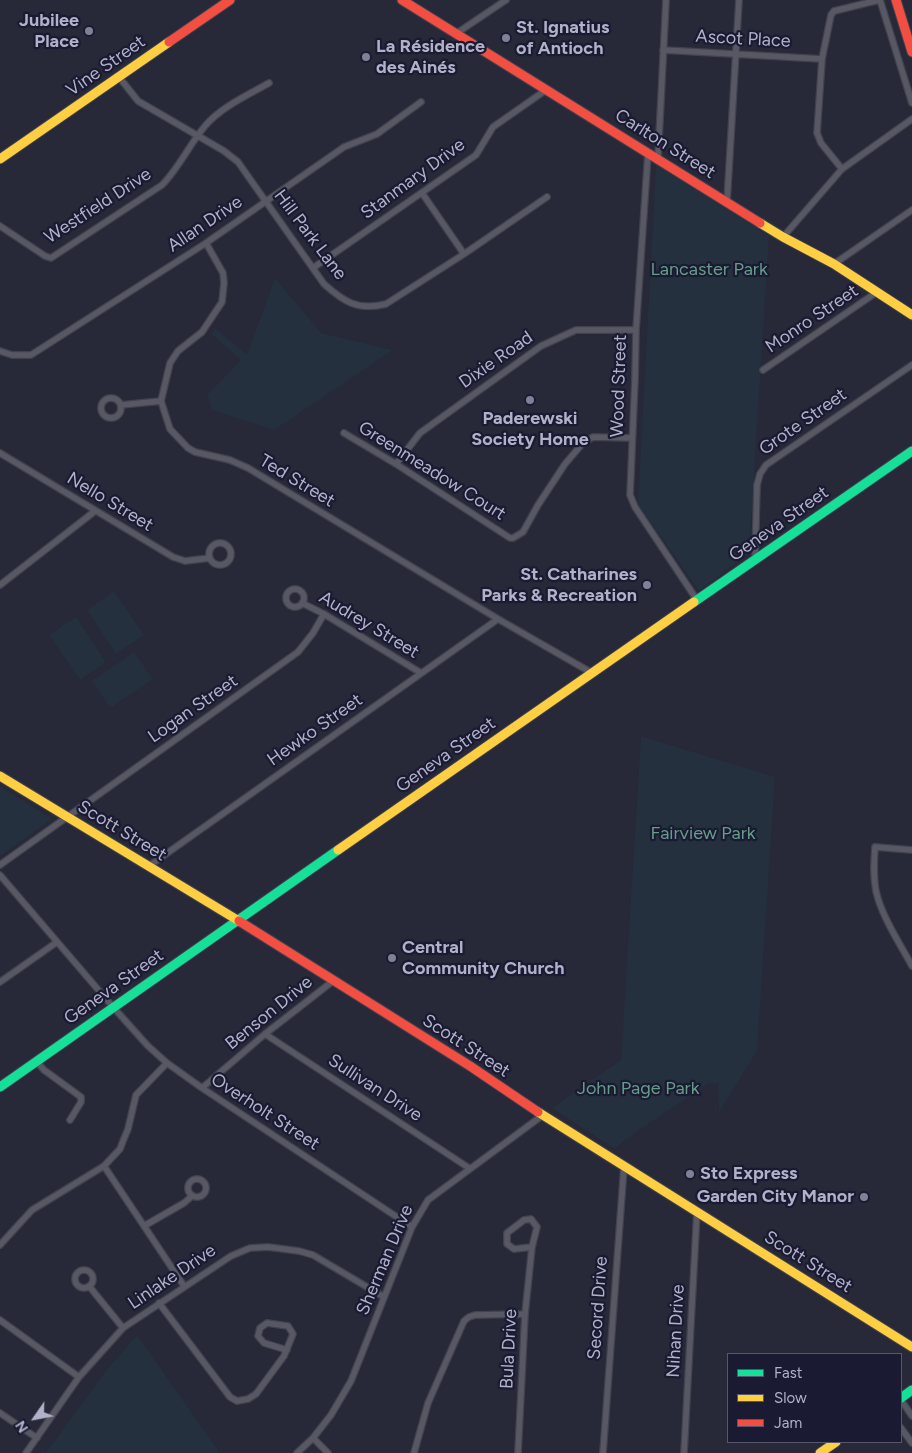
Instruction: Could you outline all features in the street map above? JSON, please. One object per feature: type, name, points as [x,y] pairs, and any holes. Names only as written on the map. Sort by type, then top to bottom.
[{"type":"main road","name":"Vine Street","points":[[0,160],[230,0]]},
{"type":"main road","name":"Carlton Street","points":[[402,0],[783,237],[834,264],[912,315]]},
{"type":"main road","points":[[896,3],[912,52]]},
{"type":"main road","name":"Geneva Street","points":[[0,1087],[912,451]]},
{"type":"main road","name":"Scott Street","points":[[0,776],[237,920],[912,1347]]},
{"type":"main road","points":[[902,1398],[912,1390]]},
{"type":"main road","points":[[820,1453],[835,1443]]},
{"type":"street","points":[[457,33],[506,0]]},
{"type":"street","points":[[658,158],[666,0]]},
{"type":"street","points":[[727,202],[739,0]]},
{"type":"street","points":[[842,169],[821,143],[817,132],[822,59],[831,14],[834,11],[879,0],[912,103]]},
{"type":"street","name":"Ascot Place","points":[[663,50],[822,59]]},
{"type":"street","name":"Hill Park Lane","points":[[119,77],[138,101],[224,151],[238,162],[324,284],[341,300],[364,307],[386,304],[464,254],[547,197]]},
{"type":"street","points":[[199,136],[214,118],[269,83]]},
{"type":"street","name":"Stanmary Drive","points":[[313,268],[476,155],[493,127],[546,90]]},
{"type":"street","name":"Allan Drive","points":[[0,351],[12,355],[31,355],[206,243],[344,148],[377,134],[421,102]]},
{"type":"street","points":[[783,237],[842,169],[912,119]]},
{"type":"street","name":"Westfield Drive","points":[[0,226],[51,258],[162,185],[199,136]]},
{"type":"street","name":"Wood Street","points":[[648,153],[636,330],[630,495],[632,501],[697,600]]},
{"type":"street","points":[[422,193],[464,254]]},
{"type":"street","points":[[834,264],[912,210]]},
{"type":"street","points":[[121,405],[161,401],[170,363],[178,351],[202,332],[222,302],[223,273],[206,243]]},
{"type":"street","name":"Monro Street","points":[[763,370],[877,292]]},
{"type":"street","name":"Dixie Road","points":[[396,464],[420,433],[541,346],[576,330],[636,330]]},
{"type":"street","name":"Grote Street","points":[[755,560],[757,485],[760,474],[766,465],[912,365]]},
{"type":"street","name":"Ted Street","points":[[161,401],[170,429],[188,448],[195,452],[230,460],[248,468],[498,619],[592,673]]},
{"type":"street","name":"Greenmeadow Court","points":[[344,433],[396,464],[510,538],[523,532],[565,464],[583,443],[594,437],[632,438]]},
{"type":"street","name":"Nello Street","points":[[0,453],[173,557],[185,561],[210,558]]},
{"type":"street","points":[[0,585],[95,511]]},
{"type":"street","name":"Audrey Street","points":[[302,603],[324,614],[421,673]]},
{"type":"street","name":"Logan Street","points":[[0,864],[298,652],[314,633],[324,614]]},
{"type":"street","name":"Hewko Street","points":[[149,866],[498,619]]},
{"type":"street","points":[[912,850],[875,847],[874,880],[876,894],[881,906],[912,966]]},
{"type":"street","name":"Overholt Street","points":[[0,875],[148,1046],[167,1063],[412,1227]]},
{"type":"street","points":[[0,982],[57,942]]},
{"type":"street","name":"Benson Drive","points":[[202,1088],[265,1034],[333,981]]},
{"type":"street","name":"Sullivan Drive","points":[[265,1034],[469,1168]]},
{"type":"street","points":[[36,1061],[44,1070],[81,1097],[81,1102],[70,1120]]},
{"type":"street","points":[[0,1245],[32,1210],[104,1166],[120,1149],[128,1129],[136,1095],[167,1063]]},
{"type":"street","name":"Sherman Drive","points":[[296,1453],[313,1438],[331,1415],[351,1381],[412,1227],[428,1200],[543,1115]]},
{"type":"street","points":[[104,1166],[184,1286]]},
{"type":"street","name":"Secord Drive","points":[[603,1453],[624,1166]]},
{"type":"street","points":[[144,1226],[184,1203],[192,1196]]},
{"type":"street","name":"Nihan Drive","points":[[684,1453],[697,1211]]},
{"type":"street","name":"Bula Drive","points":[[518,1453],[526,1314],[532,1247],[537,1228],[531,1219],[524,1220],[507,1233],[507,1244],[514,1250],[532,1247]]},
{"type":"street","name":"Linlake Drive","points":[[26,1453],[79,1377],[124,1328],[231,1256],[250,1248],[268,1247],[299,1251],[313,1255],[384,1297]]},
{"type":"street","points":[[89,1286],[124,1328]]},
{"type":"street","points":[[159,1303],[230,1397],[237,1401],[248,1399],[256,1394],[284,1356],[292,1334],[288,1326],[266,1323],[260,1328],[258,1336],[264,1343],[286,1350]]},
{"type":"street","points":[[414,1453],[428,1403],[464,1321],[474,1315],[526,1314]]},
{"type":"street","points":[[0,1320],[79,1377]]},
{"type":"street","points":[[902,1401],[912,1416]]},
{"type":"street","points":[[0,1413],[37,1438]]},
{"type":"street","points":[[902,1429],[912,1443]]},
{"type":"street","points":[[313,1438],[328,1453]]},
{"type":"green space","name":"Lancaster Park","points":[[656,165],[769,236],[749,553],[699,591],[638,504]]},
{"type":"green space","points":[[275,278],[321,333],[393,350],[274,430],[212,410],[207,395],[241,360],[211,334],[215,328],[247,355]]},
{"type":"green space","points":[[114,591],[144,635],[116,654],[87,610]]},
{"type":"green space","points":[[76,617],[106,662],[80,680],[49,635]]},
{"type":"green space","points":[[134,652],[153,679],[110,708],[92,681]]},
{"type":"green space","name":"Fairview Park","points":[[641,736],[775,777],[757,1051],[719,1112],[718,1083],[709,1083],[623,1141],[615,1149],[552,1108],[621,1060]]},
{"type":"green space","points":[[0,786],[52,819],[0,856]]},
{"type":"green space","points":[[137,1335],[220,1453],[46,1453],[104,1373]]},
{"type":"traffic: fast","points":[[694,602],[912,451]]},
{"type":"traffic: fast","points":[[0,1087],[338,850]]},
{"type":"traffic: fast","points":[[902,1397],[912,1390]]},
{"type":"traffic: slow","points":[[0,159],[169,42]]},
{"type":"traffic: slow","points":[[760,223],[834,264],[912,315]]},
{"type":"traffic: slow","points":[[338,850],[694,602]]},
{"type":"traffic: slow","points":[[0,776],[239,921]]},
{"type":"traffic: slow","points":[[538,1112],[912,1347]]},
{"type":"traffic: slow","points":[[820,1453],[835,1443]]},
{"type":"traffic: jam","points":[[169,42],[230,0]]},
{"type":"traffic: jam","points":[[402,0],[760,223]]},
{"type":"traffic: jam","points":[[896,0],[912,52]]},
{"type":"traffic: jam","points":[[239,921],[470,1066],[538,1112]]},
{"type":"place","name":"Jubilee Place","points":[[89,31]]},
{"type":"place","name":"St. Ignatius of Antioch","points":[[506,38]]},
{"type":"place","name":"La Résidence des Ainés","points":[[366,57]]},
{"type":"place","name":"Paderewski Society Home","points":[[530,400]]},
{"type":"place","name":"St. Catharines Parks & Recreation","points":[[647,585]]},
{"type":"place","name":"Central Community Church","points":[[392,958]]},
{"type":"place","name":"Sto Express","points":[[690,1174]]},
{"type":"place","name":"Garden City Manor","points":[[864,1197]]},
{"type":"park label","name":"John Page Park","points":[[638,1089]]}]
